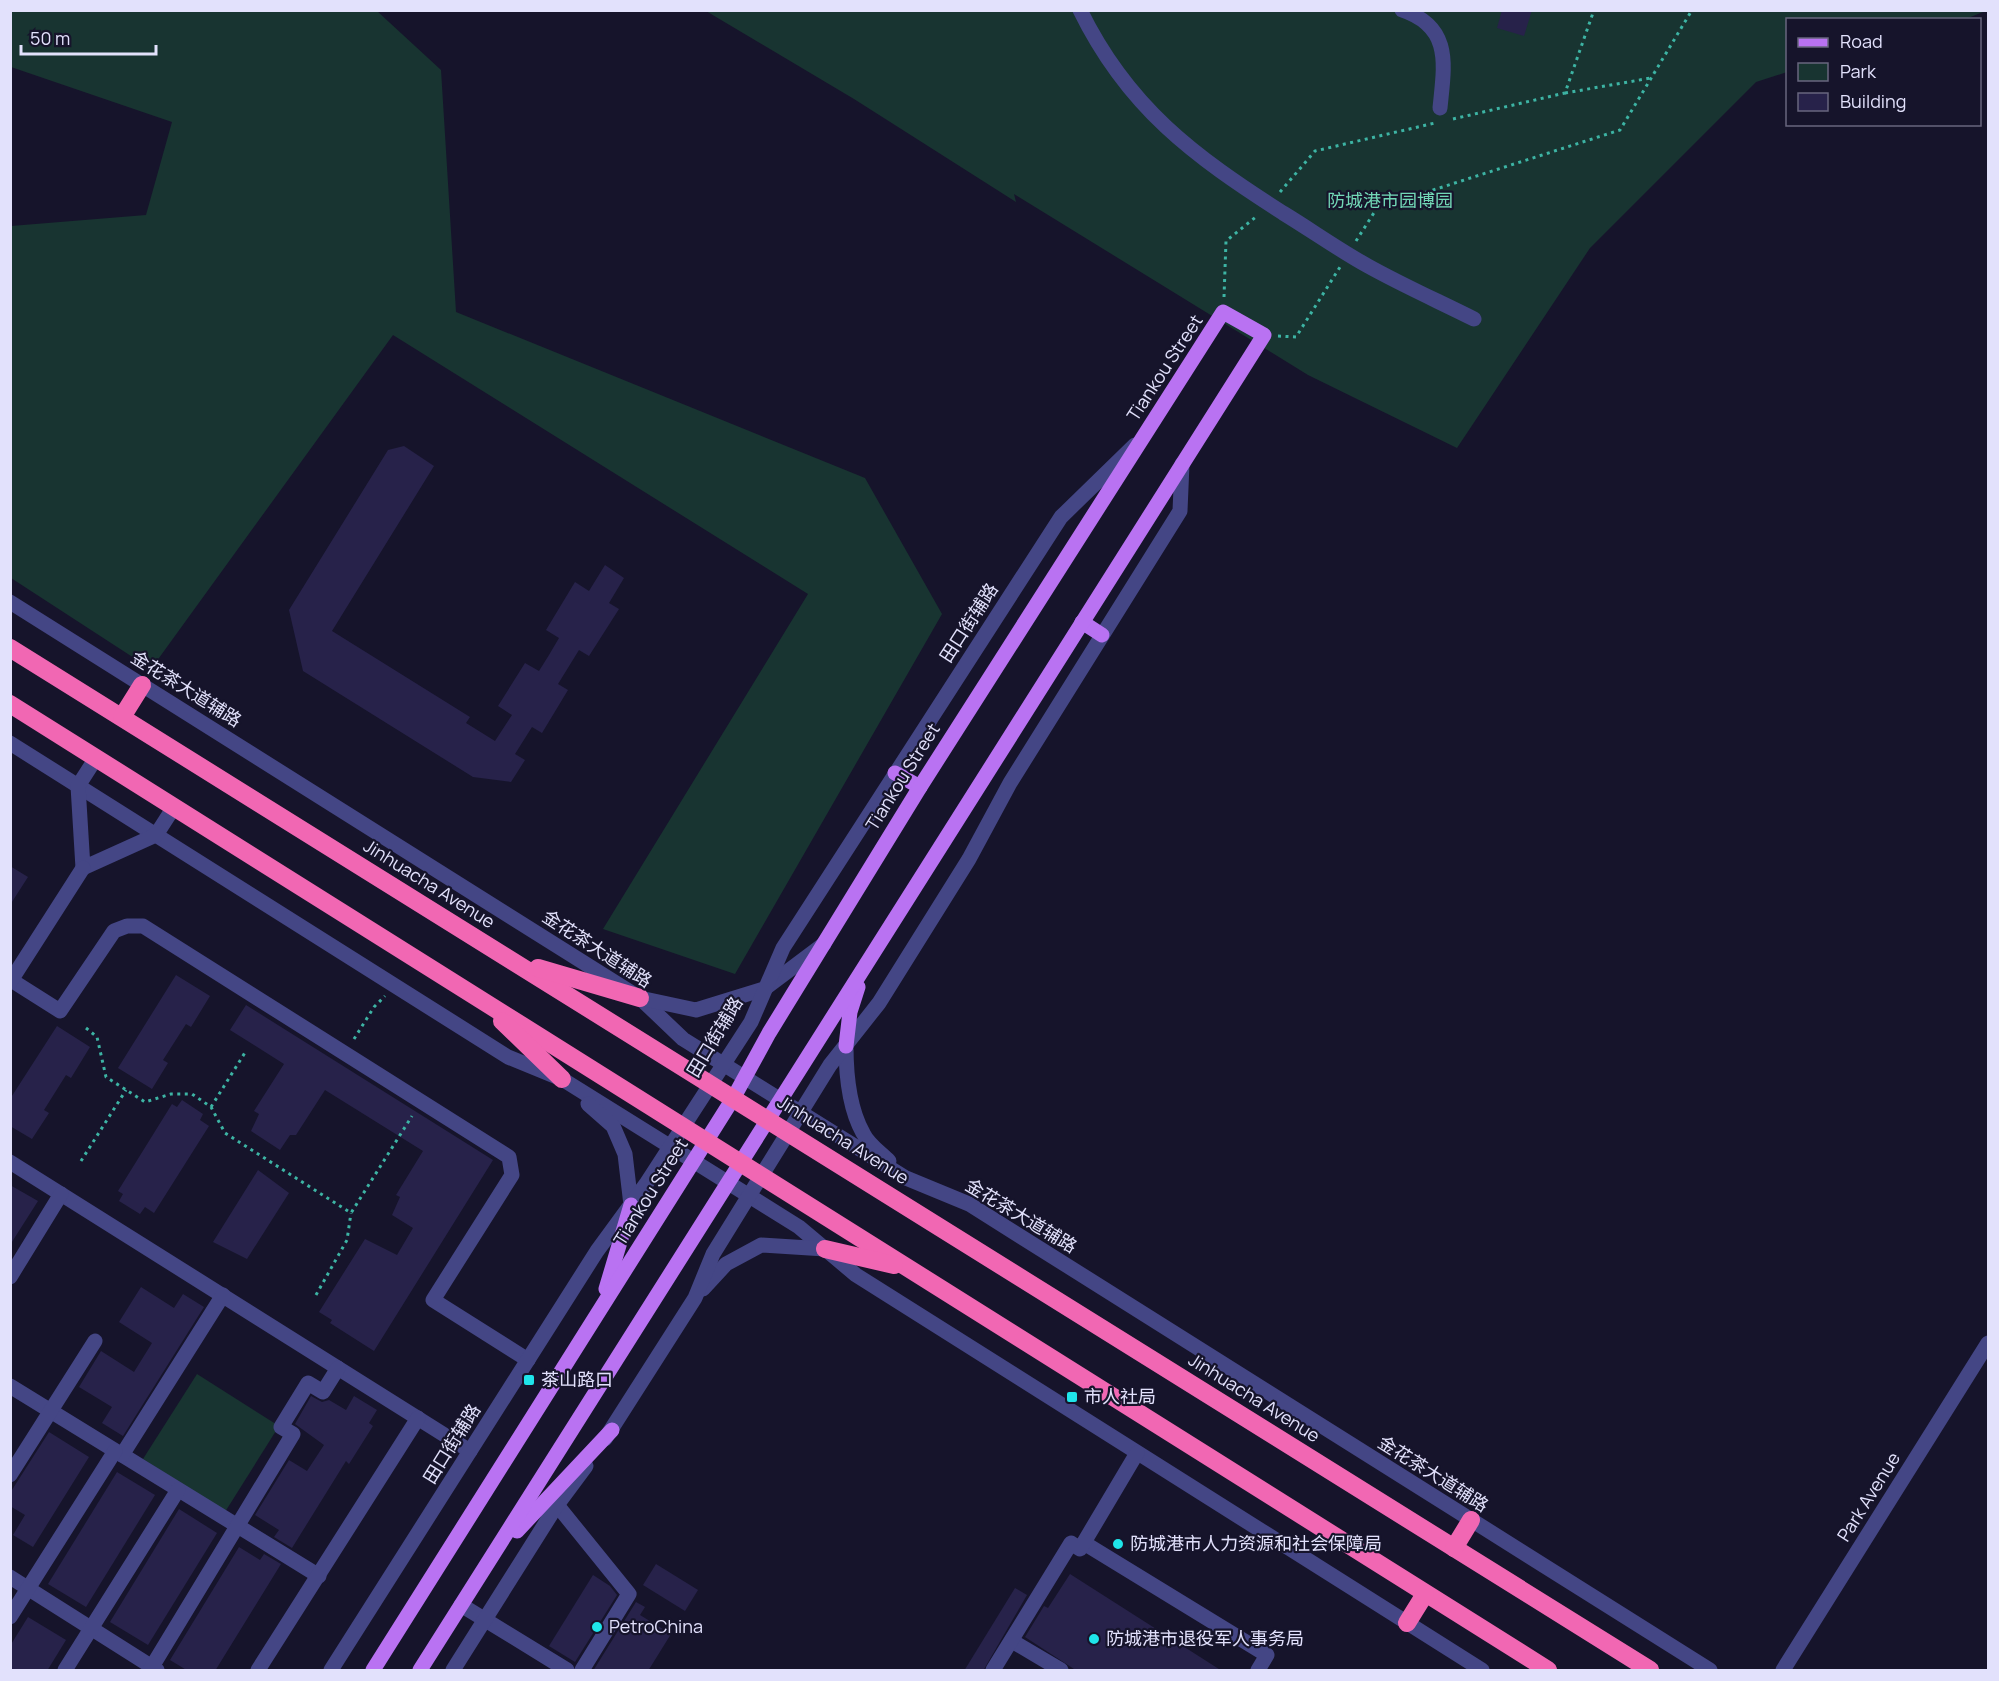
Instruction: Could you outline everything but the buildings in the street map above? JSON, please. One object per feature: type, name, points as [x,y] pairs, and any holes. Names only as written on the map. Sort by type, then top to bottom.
[{"type":"highway","name":"Jinhuacha Avenue","points":[[10,648],[770,1119],[1650,1671]]},
{"type":"highway","points":[[122,717],[142,685]]},
{"type":"highway","points":[[10,704],[1548,1671]]},
{"type":"highway","points":[[513,960],[640,998]]},
{"type":"highway","points":[[474,995],[562,1079]]},
{"type":"highway","points":[[825,1249],[907,1268]]},
{"type":"highway","points":[[1454,1548],[1471,1520]]},
{"type":"highway","points":[[1407,1623],[1425,1594]]},
{"type":"main road","name":"Tiankou Street","points":[[373,1671],[734,1097],[920,787],[1223,312],[1264,335]]},
{"type":"main road","points":[[420,1671],[1264,335]]},
{"type":"main road","points":[[1082,622],[1102,635]]},
{"type":"main road","points":[[895,773],[920,787]]},
{"type":"main road","points":[[846,1046],[850,1012],[864,966]]},
{"type":"main road","points":[[600,1309],[631,1204]]},
{"type":"main road","points":[[492,1557],[612,1430]]},
{"type":"street","points":[[1080,10],[1092,35],[1119,75],[1163,126],[1213,168],[1348,254],[1474,319]]},
{"type":"street","points":[[1402,10],[1422,20],[1434,31],[1444,48],[1440,115]]},
{"type":"street","name":"田口街辅路","points":[[331,1671],[597,1251],[670,1147],[751,1022],[783,948],[1061,517],[1145,435]]},
{"type":"street","points":[[453,1671],[557,1505],[612,1430],[695,1298],[713,1254],[830,1065],[879,1003],[969,859],[1010,783],[1180,510],[1182,464]]},
{"type":"street","name":"金花茶大道辅路","points":[[10,602],[640,998],[683,1039],[723,1065],[906,1178],[969,1204],[1710,1671]]},
{"type":"street","points":[[10,743],[508,1057],[562,1079],[799,1227],[856,1275],[1482,1671]]},
{"type":"street","points":[[83,868],[78,786],[96,758]]},
{"type":"street","points":[[174,807],[156,835],[83,868],[11,981],[60,1011],[114,931],[127,926],[143,926],[509,1157],[512,1175],[433,1300],[528,1360]]},
{"type":"street","points":[[640,998],[696,1010],[764,989],[824,944]]},
{"type":"street","points":[[846,1046],[846,1069],[852,1102],[863,1135],[906,1178]]},
{"type":"street","points":[[562,1079],[613,1126],[625,1154],[631,1204]]},
{"type":"street","points":[[10,1162],[470,1451]]},
{"type":"street","points":[[10,1277],[61,1194]]},
{"type":"street","points":[[695,1298],[726,1264],[761,1245],[825,1249]]},
{"type":"street","points":[[10,1617],[223,1295]]},
{"type":"street","points":[[10,1475],[94,1341]]},
{"type":"street","name":"Park Avenue","points":[[1783,1671],[1989,1343]]},
{"type":"street","points":[[10,1577],[153,1670],[293,1434],[281,1427],[308,1383],[323,1392],[338,1368]]},
{"type":"street","points":[[10,1386],[319,1576]]},
{"type":"street","points":[[258,1671],[418,1418]]},
{"type":"street","points":[[993,1671],[1071,1543],[1080,1549],[1137,1453]]},
{"type":"street","points":[[65,1671],[178,1490]]},
{"type":"street","points":[[557,1505],[629,1594],[582,1671]]},
{"type":"street","points":[[1084,1543],[1267,1655],[1258,1671]]},
{"type":"street","points":[[461,1605],[567,1671]]},
{"type":"street","points":[[1012,1641],[1061,1671]]},
{"type":"path","points":[[1565,93],[1594,10]]},
{"type":"path","points":[[1264,335],[1296,337],[1377,208],[1620,130],[1692,10]]},
{"type":"path","points":[[1451,119],[1565,93],[1651,78]]},
{"type":"path","points":[[1223,312],[1226,242],[1270,204],[1315,151],[1440,115]]},
{"type":"path","points":[[345,1053],[374,1007],[395,986]]},
{"type":"path","points":[[86,1028],[97,1037],[106,1077],[145,1102],[171,1094],[192,1094],[211,1107],[225,1133],[351,1213]]},
{"type":"path","points":[[211,1107],[246,1051]]},
{"type":"path","points":[[81,1161],[126,1090]]},
{"type":"path","points":[[316,1295],[347,1240],[351,1213],[415,1111]]},
{"type":"green space","points":[[11,10],[377,11],[441,70],[456,312],[865,478],[942,614],[735,974],[603,929],[808,594],[393,335],[151,669],[11,578],[11,226],[146,215],[172,122],[11,67]]},
{"type":"green space","name":"防城港市园博园","points":[[1988,10],[1968,18],[1786,18],[1786,72],[1756,82],[1590,248],[1457,448],[1308,375],[1014,194],[1016,202],[854,99],[706,11]]},
{"type":"green space","points":[[197,1374],[279,1426],[225,1512],[143,1459]]},
{"type":"place","name":"茶山路口","points":[[529,1380]]},
{"type":"place","name":"市人社局","points":[[1072,1397]]},
{"type":"place","name":"防城港市人力资源和社会保障局","points":[[1118,1544]]},
{"type":"place","name":"PetroChina","points":[[597,1627]]},
{"type":"place","name":"防城港市退役军人事务局","points":[[1094,1639]]}]
